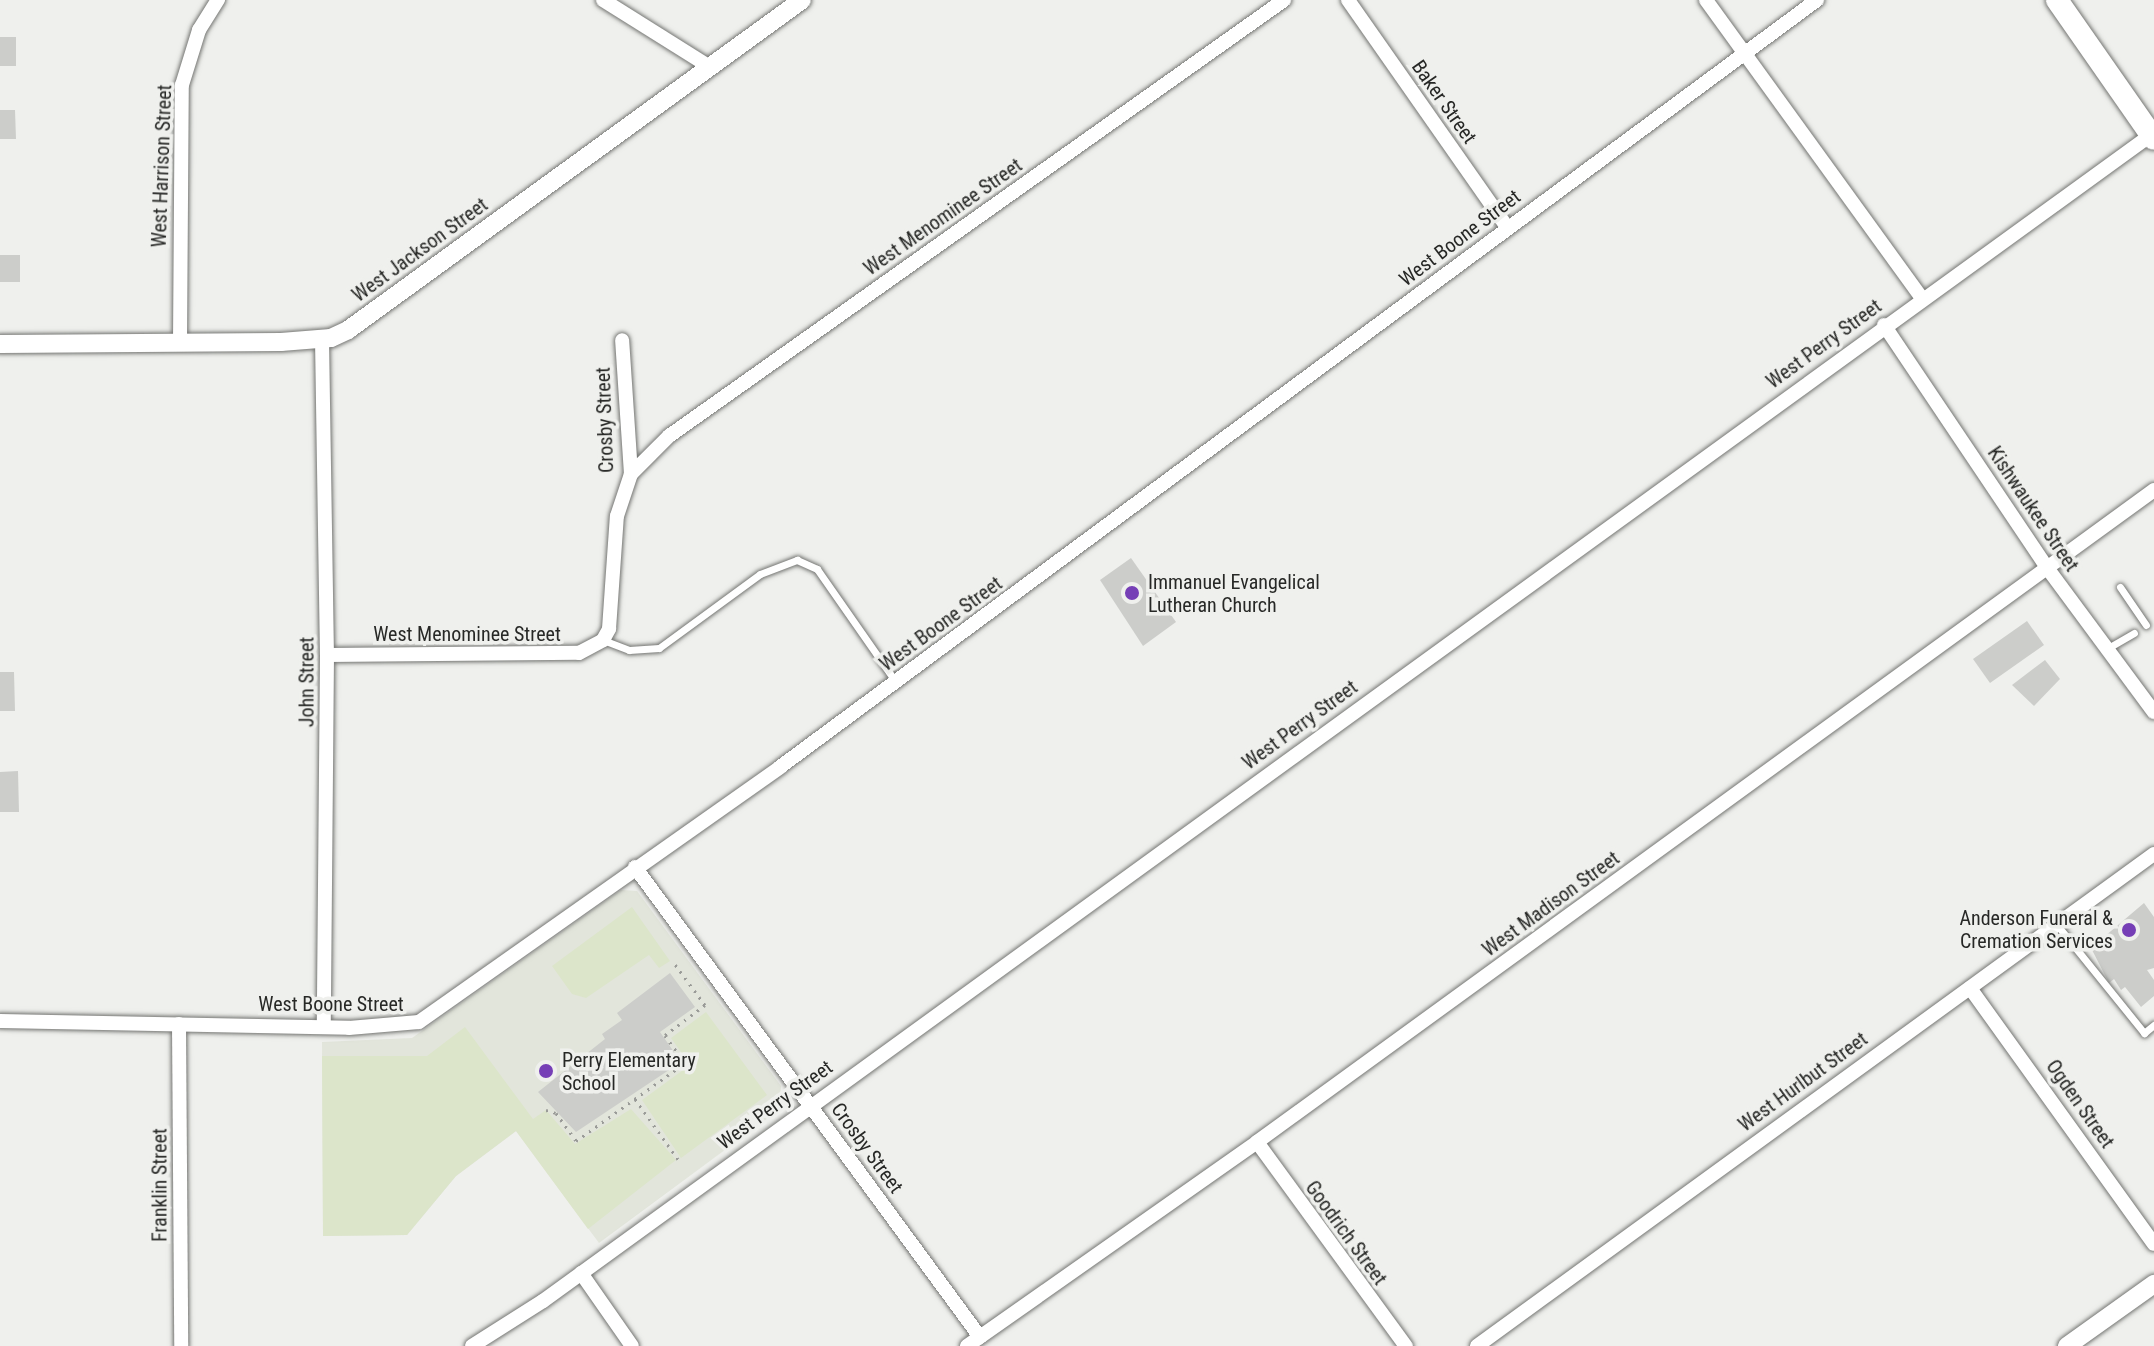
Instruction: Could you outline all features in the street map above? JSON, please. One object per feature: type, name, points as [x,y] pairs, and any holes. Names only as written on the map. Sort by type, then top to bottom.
[{"type":"main road","points":[[2057,0],[2153,135]]},
{"type":"street","name":"West Harrison Street","points":[[180,342],[182,85],[199,30],[218,0]]},
{"type":"street","points":[[603,0],[710,67]]},
{"type":"street","name":"West Jackson Street","points":[[0,344],[322,339],[348,330],[802,0]]},
{"type":"street","name":"West Menominee Street","points":[[631,474],[669,436],[1284,0]]},
{"type":"street","name":"Baker Street","points":[[1348,0],[1507,227]]},
{"type":"street","points":[[1706,0],[1922,298]]},
{"type":"street","name":"West Boone Street","points":[[0,1021],[397,1027],[419,1022],[896,682],[1817,0]]},
{"type":"street","name":"West Perry Street","points":[[472,1346],[581,1273],[1884,325],[2153,135]]},
{"type":"street","name":"Kishwaukee Street","points":[[1884,325],[2048,569],[2154,712]]},
{"type":"street","name":"John Street","points":[[322,339],[327,655],[324,1026]]},
{"type":"street","name":"Crosby Street","points":[[603,640],[609,629],[617,516],[631,474],[622,340]]},
{"type":"street","name":"West Madison Street","points":[[974,1341],[1257,1142],[2152,495]]},
{"type":"street","name":"West Menominee Street","points":[[327,655],[579,653],[603,640]]},
{"type":"street","name":"West Hurlbut Street","points":[[1477,1346],[2154,854]]},
{"type":"street","name":"Crosby Street","points":[[635,867],[810,1104],[974,1341]]},
{"type":"street","name":"Ogden Street","points":[[1970,988],[2154,1244]]},
{"type":"street","name":"Franklin Street","points":[[179,1024],[181,1346]]},
{"type":"street","name":"Goodrich Street","points":[[1257,1142],[1406,1346]]},
{"type":"street","points":[[581,1273],[632,1346]]},
{"type":"street","points":[[2067,1346],[2154,1284]]},
{"type":"lane","points":[[603,640],[629,650],[659,648],[760,574],[797,560],[817,569],[896,682]]},
{"type":"lane","points":[[2120,587],[2146,625]]},
{"type":"lane","points":[[2107,649],[2134,633]]},
{"type":"lane","points":[[2057,925],[2144,1033],[2154,1025]]},
{"type":"path","points":[[546,1110],[556,1113],[576,1141],[685,1063],[665,1035],[705,1005],[674,963]]},
{"type":"path","points":[[635,1099],[680,1162]]},
{"type":"shaded area","name":"Perry Elementary School","points":[[621,890],[637,891],[781,1086],[779,1110],[599,1243],[516,1131],[456,1176],[407,1235],[323,1236],[322,1042],[412,1038]]},
{"type":"green space","points":[[632,907],[670,961],[659,968],[649,955],[586,998],[572,994],[552,966]]},
{"type":"green space","points":[[706,1012],[767,1095],[681,1158],[642,1100],[690,1065],[671,1038]]},
{"type":"green space","points":[[465,1027],[533,1119],[546,1110],[575,1144],[631,1109],[676,1160],[588,1229],[516,1131],[456,1176],[407,1235],[323,1236],[322,1056],[427,1056]]},
{"type":"building","points":[[0,37],[16,37],[16,66],[0,66]]},
{"type":"building","points":[[0,110],[15,110],[16,139],[0,139]]},
{"type":"building","points":[[0,255],[20,255],[20,282],[0,282]]},
{"type":"building","name":"Immanuel Evangelical Lutheran Church","points":[[1131,558],[1176,622],[1143,646],[1100,580]]},
{"type":"building","points":[[2027,621],[2044,645],[1990,683],[1973,659]]},
{"type":"building","points":[[2045,660],[2060,679],[2034,706],[2012,685]]},
{"type":"building","points":[[0,672],[14,672],[15,711],[0,711]]},
{"type":"building","points":[[18,771],[19,812],[0,812],[0,772]]},
{"type":"building","points":[[2144,903],[2154,917],[2154,968],[2147,970],[2154,980],[2154,996],[2141,1007],[2125,987],[2121,990],[2114,979],[2109,983],[2091,948]]},
{"type":"building","points":[[670,973],[695,1007],[660,1032],[681,1062],[576,1132],[538,1092],[605,1039],[602,1034],[622,1020],[617,1013]]},
{"type":"place","name":"Immanuel Evangelical Lutheran Church","points":[[1132,593]]},
{"type":"place","name":"Anderson Funeral & Cremation Services","points":[[2129,930]]},
{"type":"place","name":"Perry Elementary School","points":[[546,1071]]}]
